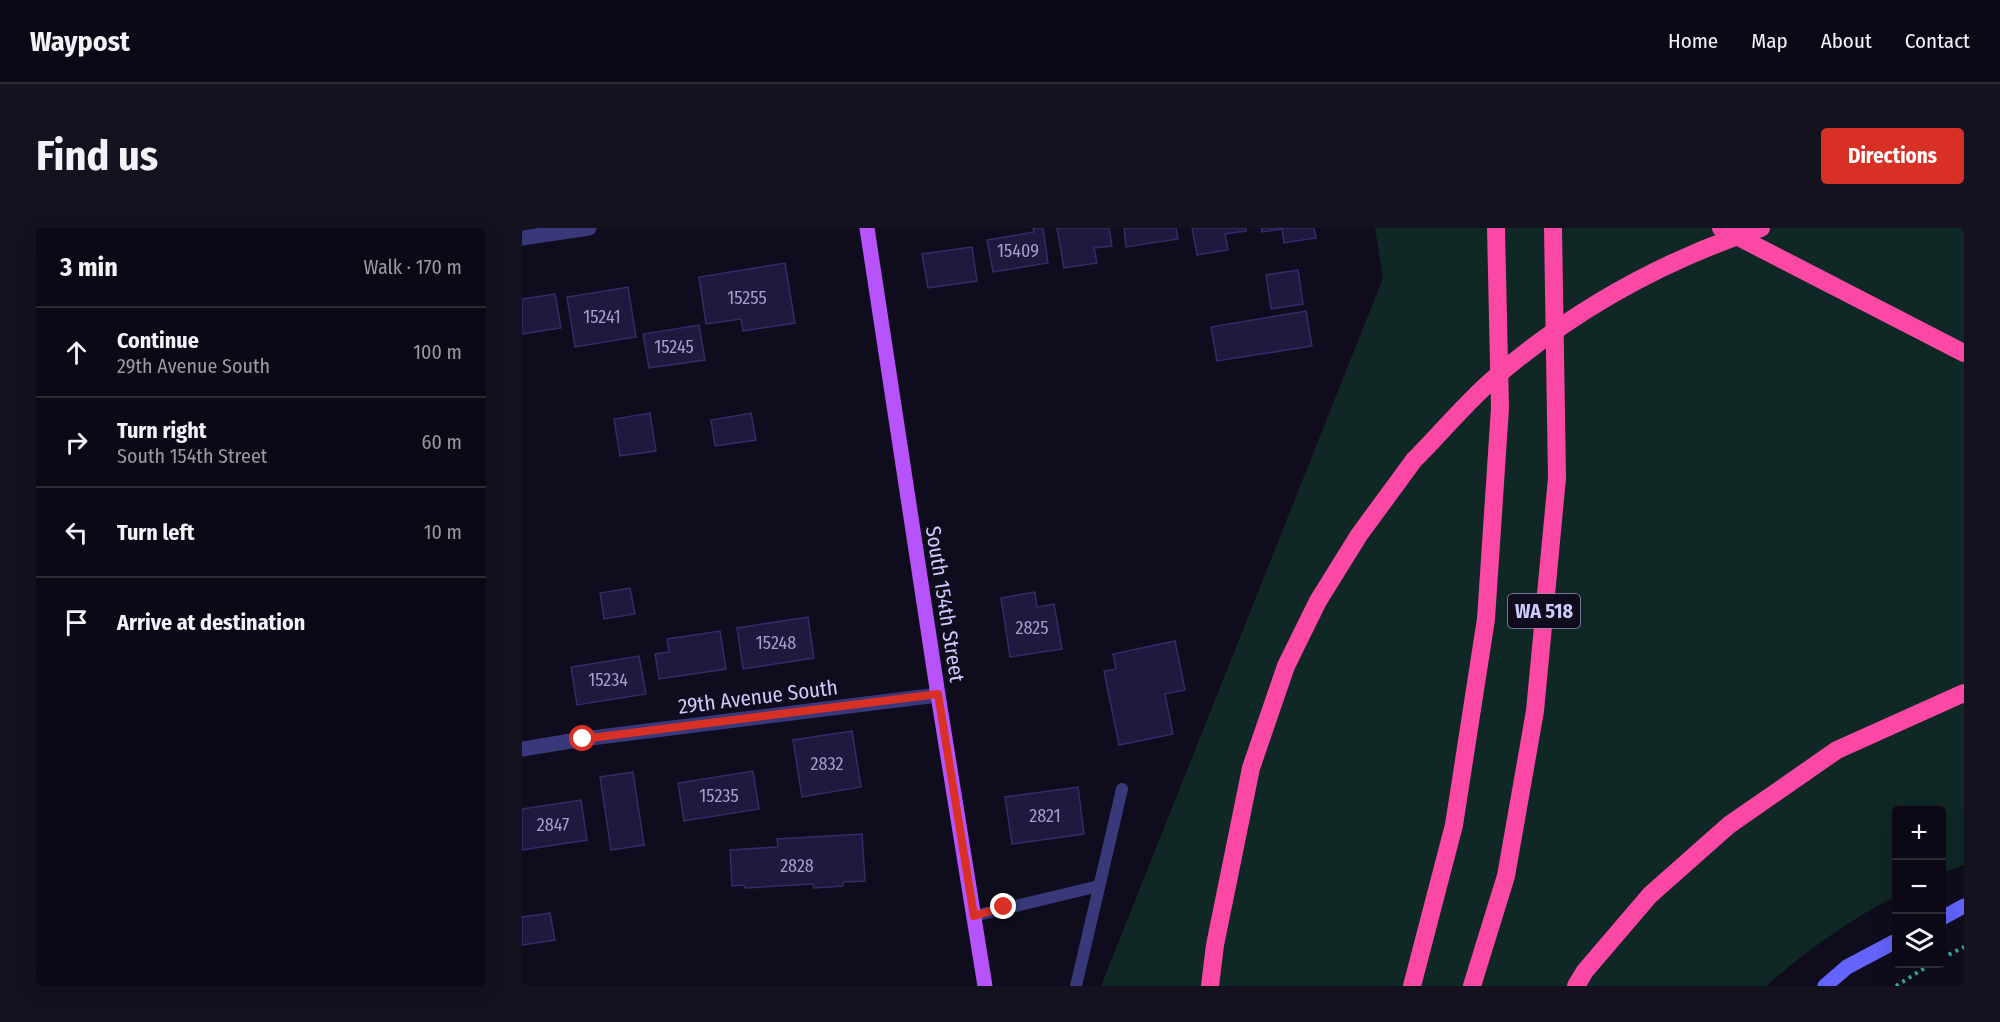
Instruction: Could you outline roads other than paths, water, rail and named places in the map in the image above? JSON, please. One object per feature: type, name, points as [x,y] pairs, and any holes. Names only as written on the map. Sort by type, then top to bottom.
[{"type":"highway","name":"WA 518","points":[[1412,986],[1454,825],[1486,619],[1500,408],[1496,228]]},
{"type":"highway","name":"WA 518","points":[[1472,986],[1506,876],[1535,711],[1557,478],[1552,228]]},
{"type":"highway","points":[[1720,228],[1964,352]]},
{"type":"highway","points":[[1210,986],[1215,945],[1251,768],[1286,666],[1318,601],[1359,535],[1414,460],[1491,381],[1597,301],[1658,268],[1761,228]]},
{"type":"highway","points":[[1576,986],[1585,971],[1650,895],[1729,825],[1837,750],[1964,693]]},
{"type":"main road","name":"South 154th Street","points":[[867,228],[985,986]]},
{"type":"street","points":[[522,238],[589,228]]},
{"type":"street","name":"29th Avenue South","points":[[522,749],[938,694]]},
{"type":"street","points":[[1946,915],[1964,906]]},
{"type":"street","points":[[1825,986],[1847,967],[1892,943]]},
{"type":"lane","points":[[1076,986],[1122,789]]},
{"type":"lane","points":[[974,916],[1100,886]]}]
